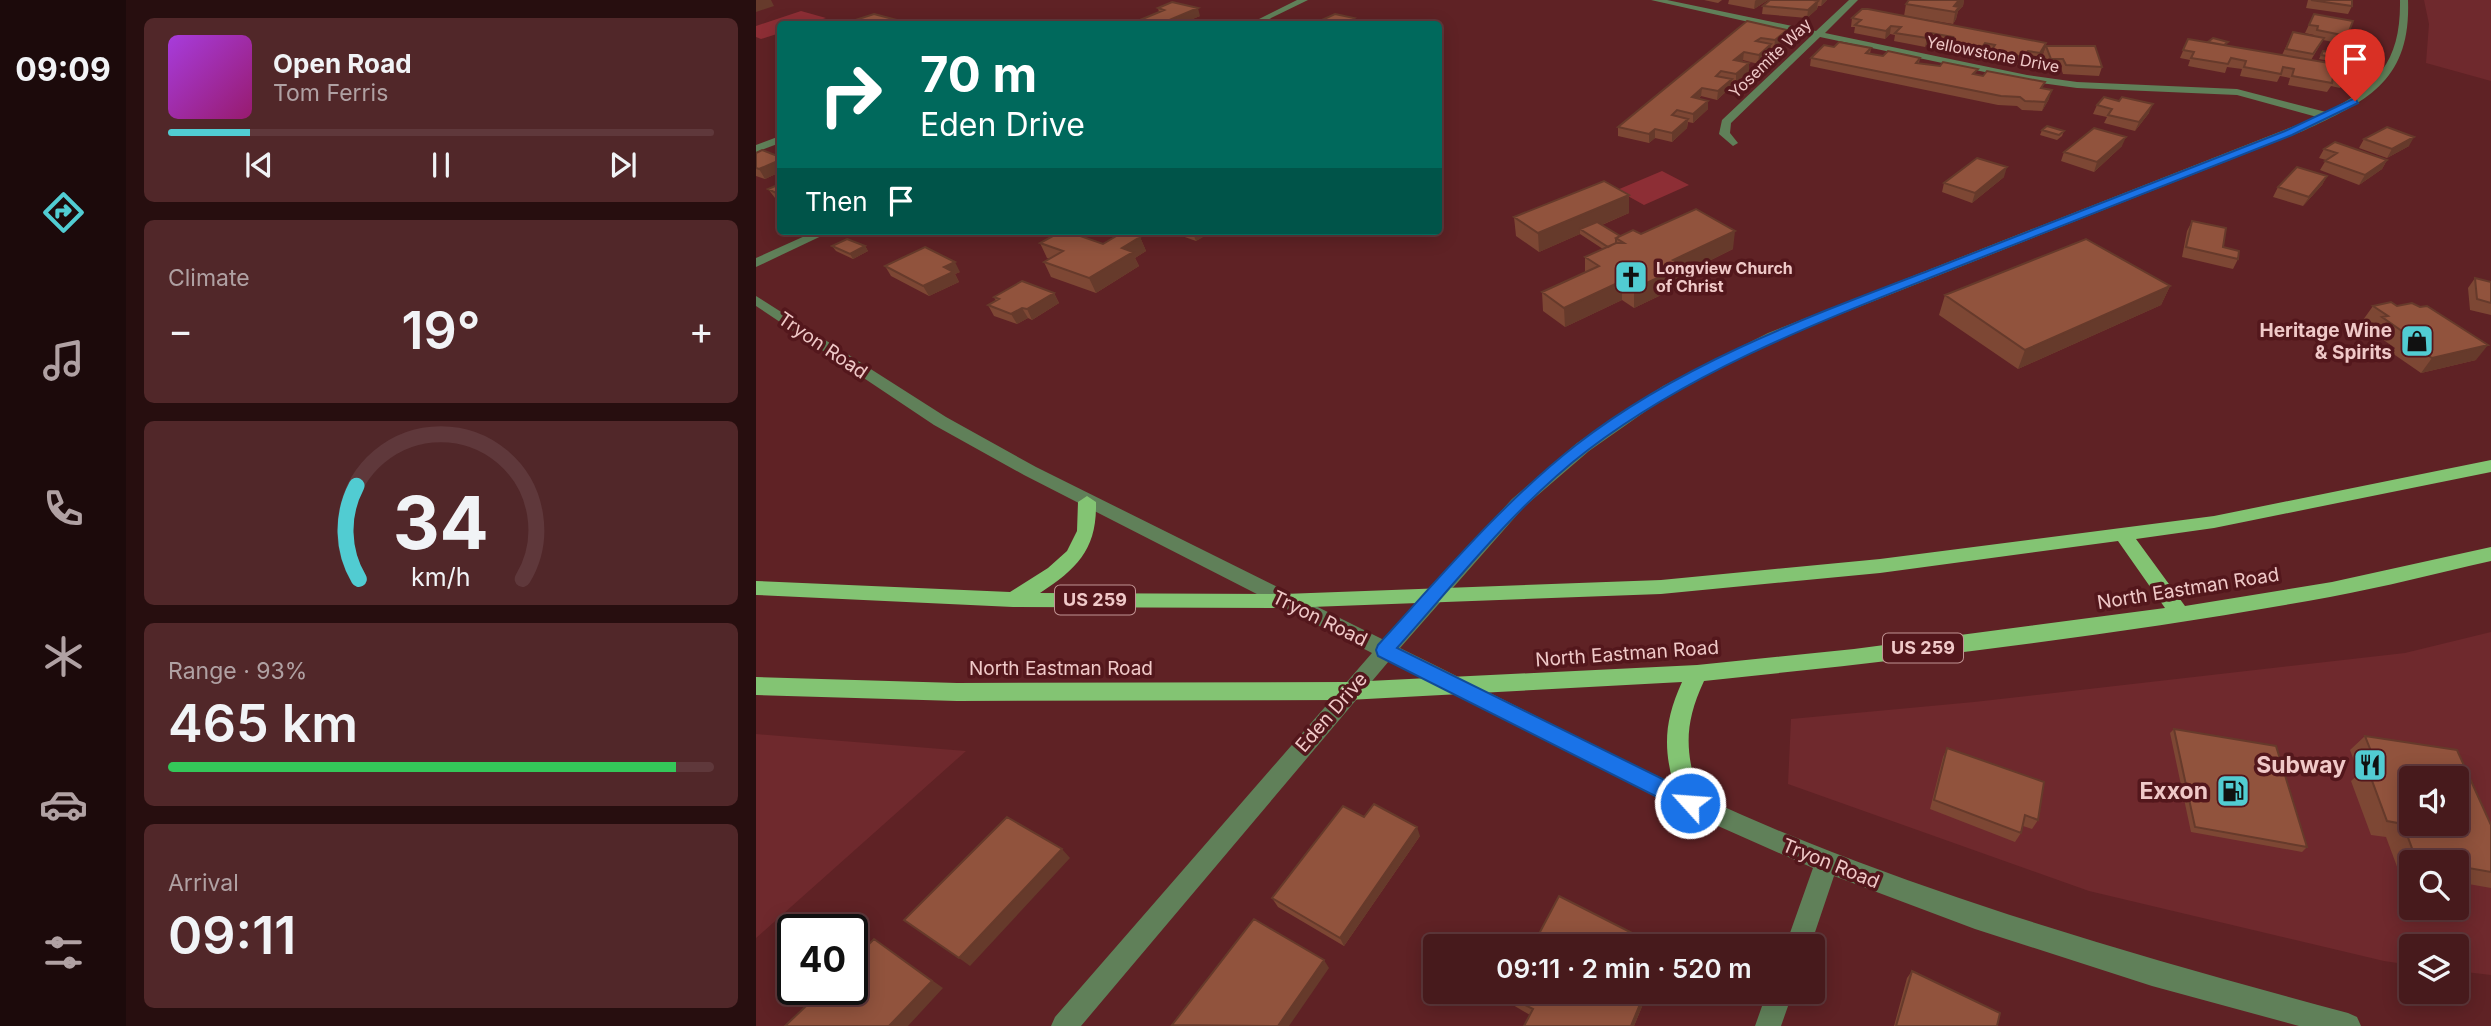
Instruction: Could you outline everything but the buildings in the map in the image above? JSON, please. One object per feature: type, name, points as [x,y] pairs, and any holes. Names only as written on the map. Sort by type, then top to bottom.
[{"type":"main road","name":"US 259","points":[[756,588],[1013,600],[1284,600],[1661,587],[1880,566],[2214,522],[2491,466]]},
{"type":"main road","points":[[1013,600],[1052,574],[1080,546],[1086,530],[1087,502]]},
{"type":"main road","points":[[2122,533],[2180,614]]},
{"type":"main road","name":"North Eastman Road","points":[[756,686],[957,692],[1348,691],[1697,673],[1854,657],[2180,614],[2332,589],[2491,554]]},
{"type":"main road","points":[[1690,803],[1678,765],[1675,741],[1677,719],[1697,673]]},
{"type":"street","points":[[1259,21],[1304,0]]},
{"type":"street","name":"Yellowstone Drive","points":[[1655,0],[1736,15],[1816,36],[2055,83],[2148,83],[2251,94],[2327,116]]},
{"type":"street","name":"Yosemite Way","points":[[1734,143],[1724,134],[1726,122],[1854,0]]},
{"type":"street","name":"Eden Drive","points":[[1064,1026],[1348,691],[1499,522],[1566,460],[1650,400],[1716,363],[1833,311],[2327,116],[2372,89],[2394,64],[2406,28],[2404,0]]},
{"type":"street","points":[[756,149],[777,140]]},
{"type":"street","points":[[756,263],[817,235]]},
{"type":"street","name":"Tryon Road","points":[[756,300],[940,421],[1087,502],[1690,803],[1827,862],[1975,917],[2152,973],[2348,1026]]},
{"type":"street","points":[[1802,934],[1827,862]]},
{"type":"street","points":[[1768,1026],[1776,1004]]},
{"type":"shaded area","points":[[2424,0],[2491,0],[2491,81],[2426,63],[2429,24]]},
{"type":"shaded area","points":[[801,11],[826,18],[816,21],[777,21],[777,34],[761,39],[756,37],[756,26]]},
{"type":"shaded area","points":[[1662,171],[1689,185],[1644,205],[1617,190]]},
{"type":"shaded area","points":[[2491,632],[2491,975],[2469,972],[2469,934],[2399,934],[2399,963],[2384,961],[2089,891],[1788,784],[1791,719],[1974,702],[2405,653]]},
{"type":"shaded area","points":[[756,734],[966,751],[783,914],[777,914],[777,919],[756,938]]},
{"type":"place","name":"Longview Church of Christ","points":[[1631,277]]},
{"type":"place","name":"Heritage Wine & Spirits","points":[[2417,341]]},
{"type":"place","name":"Subway","points":[[2370,765]]},
{"type":"place","name":"Exxon","points":[[2233,791]]},
{"type":"route","points":[[1690,803],[1454,687],[1385,650],[1499,522],[1536,486],[1614,424],[1668,389],[1716,363],[1800,325],[2309,125],[2355,101]]}]
